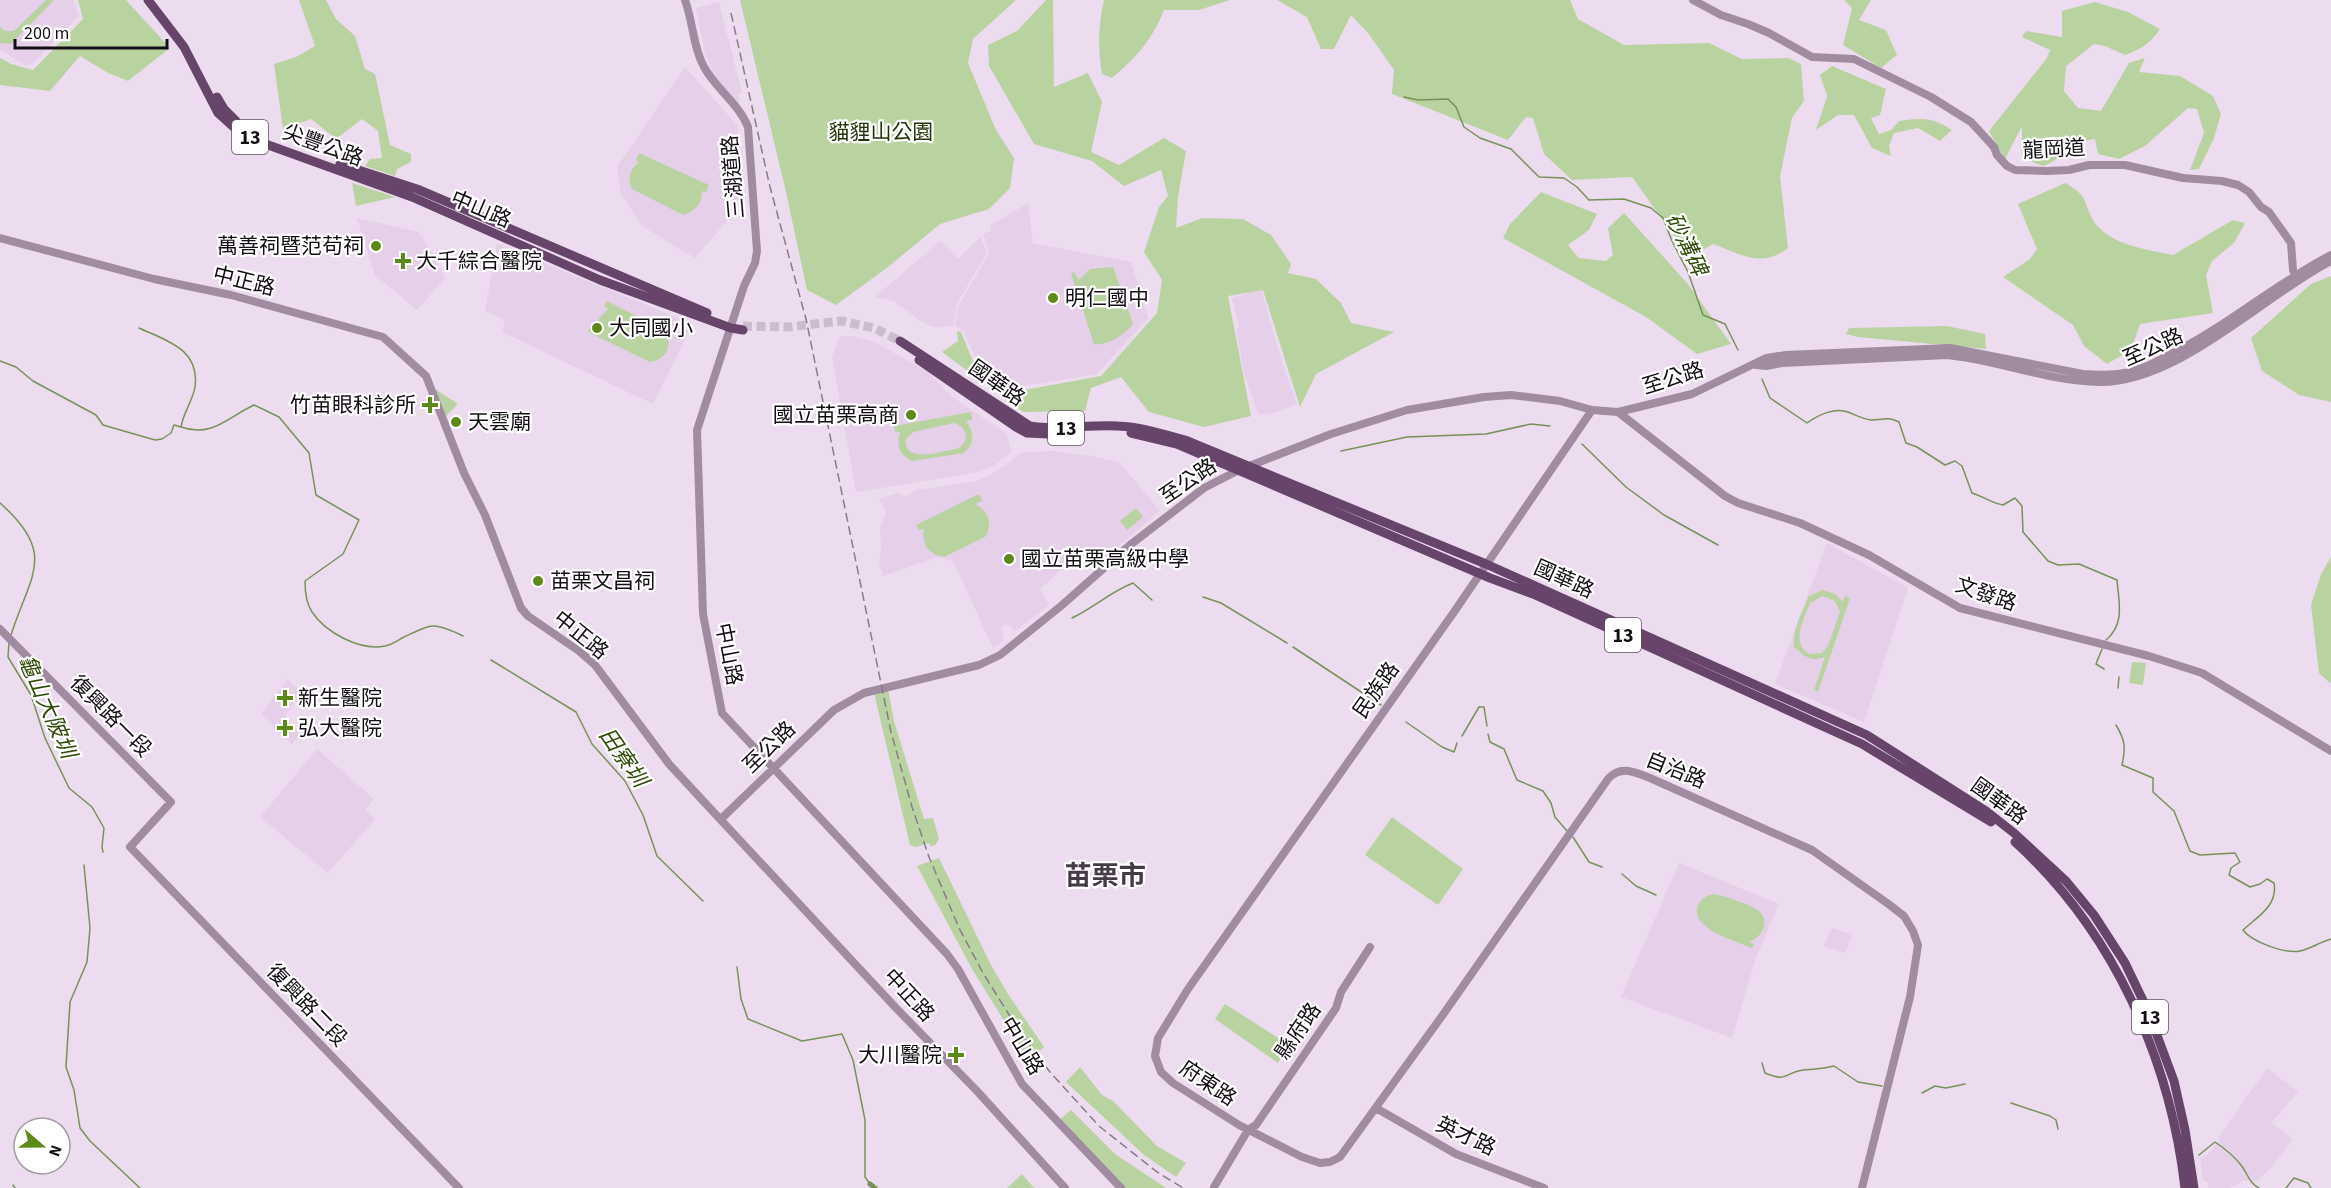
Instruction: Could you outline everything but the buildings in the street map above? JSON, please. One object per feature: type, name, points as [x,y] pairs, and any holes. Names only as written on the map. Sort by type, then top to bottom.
[{"type":"main road","name":"尖豐公路","points":[[148,0],[184,47],[221,111],[241,127],[288,147],[415,193]]},
{"type":"main road","name":"尖豐公路","points":[[154,0],[188,43],[221,111]]},
{"type":"main road","name":"中山路","points":[[415,193],[598,268],[731,326]]},
{"type":"main road","name":"13","points":[[731,326],[743,328]]},
{"type":"main road","name":"國華路","points":[[899,343],[1030,426],[1042,429],[1152,430],[1185,440],[1486,564],[1867,735],[1986,811],[2014,833],[2066,881],[2094,915],[2114,946],[2132,989],[2164,1082],[2176,1132],[2185,1188]]},
{"type":"main road","name":"國華路","points":[[1116,429],[1176,444],[1543,599],[1862,744],[1983,816],[2037,862],[2057,885],[2148,1011],[2174,1081],[2185,1130],[2194,1188]]},
{"type":"street","name":"三湖道路","points":[[685,0],[702,64],[711,80],[744,116],[748,127],[757,251],[731,326]]},
{"type":"street","name":"龍岡道","points":[[1693,0],[1721,15],[1769,33],[1812,57],[1854,59],[1930,97],[1971,122],[1994,147],[1997,155],[2007,166],[2016,170],[2058,170],[2089,165],[2125,165],[2182,178],[2222,181],[2238,185],[2249,192],[2268,212],[2291,243],[2295,279]]},
{"type":"street","name":"中正路","points":[[0,238],[154,279],[231,295],[383,337],[426,376],[464,474],[485,515],[521,608],[528,616],[579,651],[595,665],[669,764],[896,1008],[977,1091],[1065,1188]]},
{"type":"street","points":[[2295,279],[2331,255]]},
{"type":"street","points":[[2295,279],[2331,261]]},
{"type":"street","name":"至公路","points":[[721,819],[834,710],[857,696],[887,686],[979,665],[1000,655],[1061,606],[1130,545],[1191,497],[1239,470],[1252,467],[1331,434],[1407,410],[1484,397],[1523,395],[1560,401],[1592,410],[1618,412],[1692,394],[1766,358],[1786,355],[1893,354],[1950,348],[2024,366],[2083,374],[2126,373],[2152,367],[2207,339],[2295,279]]},
{"type":"street","name":"中山路","points":[[731,326],[697,430],[703,614],[722,713],[947,954],[958,969],[1022,1084],[1121,1188]]},
{"type":"street","name":"民族路","points":[[1188,989],[1455,612],[1486,564],[1493,558],[1541,483],[1592,410]]},
{"type":"street","name":"文發路","points":[[1618,412],[1725,496],[1738,503],[1800,523],[1869,555],[1948,602],[1981,615],[2149,656],[2202,673],[2331,750]]},
{"type":"street","name":"復興路一段","points":[[0,629],[171,802],[130,847]]},
{"type":"street","name":"自治路","points":[[1320,1163],[1330,1162],[1340,1157],[1377,1108],[1608,779],[1620,770],[1650,778],[1812,850],[1904,916],[1913,931],[1918,945],[1910,997],[1862,1188]]},
{"type":"street","name":"復興路二段","points":[[130,847],[459,1188]]},
{"type":"street","name":"縣府路","points":[[1214,1187],[1248,1130],[1256,1125],[1336,1008],[1341,992],[1370,947]]},
{"type":"street","name":"府東路","points":[[1188,989],[1158,1038],[1155,1050],[1161,1072],[1173,1083],[1248,1130],[1302,1158],[1320,1163]]},
{"type":"street","name":"英才路","points":[[1377,1108],[1456,1154],[1544,1188]]},
{"type":"shaded area","points":[[0,0],[73,0],[79,16],[32,64],[27,66],[0,50]]},
{"type":"shaded area","points":[[719,2],[742,93],[738,94],[740,100],[738,103],[735,103],[715,75],[705,54],[696,8]]},
{"type":"shaded area","points":[[685,67],[738,126],[738,137],[732,139],[729,161],[739,164],[738,208],[695,258],[642,226],[621,194],[617,167]]},
{"type":"shaded area","name":"明仁國中","points":[[1028,203],[1033,243],[1131,262],[1148,318],[1097,374],[1012,388],[979,365],[964,332],[955,325],[958,307],[989,253],[983,234],[991,231],[990,226]]},
{"type":"shaded area","name":"大千綜合醫院","points":[[357,218],[418,232],[428,246],[445,278],[417,310],[375,275]]},
{"type":"shaded area","points":[[980,237],[987,253],[957,303],[953,326],[933,327],[922,322],[894,301],[875,297],[940,241],[958,259]]},
{"type":"shaded area","name":"大同國小","points":[[497,244],[693,324],[653,404],[502,332],[505,320],[485,311]]},
{"type":"shaded area","points":[[1261,289],[1297,404],[1275,413],[1258,414],[1244,373],[1236,329],[1239,327],[1232,298]]},
{"type":"shaded area","name":"國立苗栗高商","points":[[840,336],[851,336],[875,342],[929,373],[951,396],[1007,434],[1011,452],[995,465],[974,473],[856,492],[832,357]]},
{"type":"shaded area","name":"國立苗栗高級中學","points":[[1055,451],[1119,462],[1160,511],[1095,566],[1081,552],[1040,589],[1049,605],[1015,631],[1006,624],[1001,627],[1004,640],[993,648],[953,561],[938,557],[883,576],[879,564],[880,528],[886,512],[879,499],[897,493],[907,496],[916,490],[977,481],[998,470],[1022,452]]},
{"type":"shaded area","points":[[1827,543],[1908,588],[1864,722],[1775,684]]},
{"type":"shaded area","points":[[287,679],[302,692],[284,718],[300,734],[292,744],[261,714]]},
{"type":"shaded area","points":[[317,749],[374,799],[365,810],[375,819],[328,873],[260,817]]},
{"type":"shaded area","points":[[1679,863],[1779,904],[1755,960],[1732,1038],[1621,997]]},
{"type":"shaded area","points":[[1832,928],[1852,934],[1845,953],[1824,946]]},
{"type":"shaded area","points":[[2267,1068],[2298,1092],[2271,1123],[2293,1139],[2270,1169],[2255,1182],[2244,1180],[2230,1188],[2208,1188],[2208,1183],[2203,1180],[2200,1159],[2209,1153],[2220,1140],[2219,1137]]},
{"type":"green space","points":[[46,0],[54,0],[11,44],[0,43],[0,27],[5,31],[14,31]]},
{"type":"green space","points":[[78,0],[126,0],[170,48],[128,81],[108,73],[80,56],[50,91],[0,85],[0,58],[11,64],[33,70],[83,19]]},
{"type":"green space","points":[[299,0],[326,0],[336,19],[355,36],[365,69],[375,74],[390,145],[411,154],[411,162],[397,169],[395,176],[365,166],[370,159],[382,158],[378,131],[362,119],[336,139],[311,119],[283,129],[274,64],[296,57],[315,46]]},
{"type":"green space","name":"貓貍山公園","points":[[740,0],[1016,0],[973,39],[968,63],[996,130],[1014,158],[1010,188],[989,209],[940,224],[888,267],[836,305],[807,290]]},
{"type":"green space","points":[[1046,0],[1053,0],[1054,87],[1088,73],[1102,102],[1091,152],[1119,165],[1164,138],[1186,151],[1178,197],[1176,228],[1202,218],[1243,219],[1271,235],[1291,264],[1288,273],[1316,279],[1341,303],[1351,323],[1394,332],[1316,374],[1300,407],[1263,290],[1228,296],[1251,416],[1204,427],[1149,412],[1121,377],[1091,388],[1085,411],[1023,412],[942,352],[958,341],[957,331],[961,332],[976,369],[1013,392],[1101,376],[1157,313],[1162,280],[1144,252],[1159,207],[1168,196],[1161,170],[1124,186],[1092,161],[1034,144],[989,66],[988,45],[1017,31]]},
{"type":"green space","points":[[1104,0],[1230,0],[1199,10],[1164,10],[1142,48],[1112,78],[1102,74],[1099,46]]},
{"type":"green space","points":[[1277,0],[1570,0],[1578,19],[1624,45],[1709,43],[1742,59],[1788,58],[1801,64],[1804,101],[1792,118],[1780,176],[1788,248],[1769,258],[1760,259],[1713,244],[1690,258],[1632,177],[1572,180],[1544,154],[1533,118],[1526,117],[1508,140],[1392,94],[1394,70],[1368,33],[1351,15],[1334,49],[1321,49],[1307,17]]},
{"type":"green space","points":[[1844,0],[1871,0],[1859,20],[1886,30],[1897,55],[1881,68],[1843,45],[1852,8]]},
{"type":"green space","points":[[2095,2],[2128,12],[2160,29],[2145,45],[2125,55],[2094,44],[2066,66],[2064,91],[2078,108],[2101,111],[2129,63],[2145,58],[2139,72],[2180,76],[2213,96],[2221,114],[2214,138],[2199,169],[2190,170],[2204,133],[2197,109],[2188,108],[2145,146],[2119,159],[2098,154],[2095,139],[2075,146],[2043,166],[2022,158],[2022,126],[2005,159],[1989,131],[2047,58],[2050,50],[2022,37],[2026,31],[2062,37],[2062,11]]},
{"type":"green space","points":[[1832,66],[1886,89],[1880,115],[1871,118],[1879,134],[1891,130],[1899,121],[1914,119],[1933,121],[1952,130],[1940,141],[1918,128],[1894,133],[1889,146],[1891,156],[1872,148],[1854,115],[1838,115],[1816,130],[1827,96],[1820,75]]},
{"type":"green space","points":[[639,153],[709,185],[706,192],[702,191],[701,200],[697,206],[683,215],[632,189],[630,174],[639,162],[636,160]]},
{"type":"green space","points":[[352,183],[395,197],[356,206]]},
{"type":"green space","points":[[2065,183],[2082,196],[2095,223],[2111,237],[2153,251],[2173,255],[2233,220],[2245,223],[2234,243],[2212,261],[2206,275],[2213,313],[2140,324],[2131,350],[2107,364],[2084,346],[2073,325],[2003,277],[2030,259],[2037,249],[2018,204]]},
{"type":"green space","points":[[1541,192],[1597,214],[1589,230],[1568,245],[1579,258],[1606,261],[1613,255],[1608,228],[1624,213],[1687,283],[1731,344],[1697,354],[1646,317],[1503,238],[1510,224]]},
{"type":"green space","points":[[1113,267],[1133,324],[1115,339],[1094,344],[1071,274],[1074,272],[1079,280],[1090,269]]},
{"type":"green space","points":[[2331,276],[2331,402],[2299,395],[2262,371],[2251,338],[2311,284]]},
{"type":"green space","points":[[607,301],[664,330],[669,342],[664,355],[650,362],[588,332],[590,326],[599,330],[599,318],[608,309],[604,306]]},
{"type":"green space","points":[[1947,326],[1985,334],[1986,349],[1846,334],[1849,328]]},
{"type":"green space","points":[[432,387],[458,404],[445,417]]},
{"type":"green space","points":[[971,412],[972,420],[966,421],[972,438],[970,446],[964,453],[912,461],[904,456],[900,449],[898,441],[900,432],[895,432],[894,426]],"holes":[[[955,423],[966,434],[959,448],[917,454],[911,452],[907,447],[906,439],[913,432]]]},
{"type":"green space","points":[[979,494],[982,501],[975,504],[984,510],[989,523],[985,537],[944,557],[930,551],[925,544],[924,529],[919,530],[916,525]]},
{"type":"green space","points":[[1136,508],[1143,517],[1127,530],[1120,521]]},
{"type":"green space","points":[[2331,557],[2331,684],[2319,673],[2311,605],[2321,574]]},
{"type":"green space","points":[[1823,590],[1835,594],[1843,602],[1845,596],[1850,598],[1818,692],[1814,690],[1825,657],[1808,658],[1794,647],[1796,628],[1809,596]],"holes":[[[1823,596],[1835,601],[1840,612],[1828,646],[1822,653],[1809,654],[1803,649],[1799,637],[1810,603]]]},
{"type":"green space","points":[[2132,662],[2146,663],[2143,685],[2129,683]]},
{"type":"green space","points":[[888,689],[894,721],[924,819],[933,818],[939,839],[935,845],[930,846],[929,843],[916,847],[910,845],[874,693]]},
{"type":"green space","points":[[1392,817],[1463,869],[1438,905],[1365,855]]},
{"type":"green space","points":[[939,858],[991,965],[1044,1047],[1029,1061],[972,969],[917,866]]},
{"type":"green space","points":[[1713,894],[1750,906],[1763,915],[1764,925],[1761,933],[1749,942],[1754,944],[1752,948],[1715,932],[1700,920],[1697,913],[1698,905],[1704,898]]},
{"type":"green space","points":[[1225,1004],[1289,1045],[1278,1063],[1215,1019]]},
{"type":"green space","points":[[1080,1067],[1102,1095],[1113,1101],[1157,1146],[1186,1163],[1176,1177],[1144,1155],[1066,1082]]},
{"type":"green space","points":[[1071,1110],[1115,1154],[1166,1188],[1125,1188],[1059,1120]]},
{"type":"green space","points":[[1022,1174],[1034,1188],[1007,1188]]},
{"type":"waterway","name":"砂溝碑","points":[[1404,97],[1418,100],[1448,99],[1456,107],[1464,127],[1480,138],[1511,149],[1539,177],[1564,178],[1577,187],[1589,200],[1624,199],[1651,208],[1663,218],[1688,272],[1703,315],[1725,324],[1738,350]]},
{"type":"waterway","name":"田寮圳","points":[[139,328],[179,348],[192,364],[195,387],[181,427],[192,430],[211,428],[254,405],[279,417],[309,453],[316,495],[359,520],[343,554],[305,581],[308,605],[318,620],[344,639],[365,646],[387,645],[432,626],[445,628],[463,636]]},
{"type":"waterway","name":"龜山大陂圳","points":[[0,361],[16,367],[33,381],[96,415],[103,425],[155,440],[162,439],[171,433],[174,425],[181,427]]},
{"type":"waterway","name":"砂溝碑","points":[[1762,379],[1770,398],[1807,423],[1821,415],[1838,410],[1862,418],[1895,420],[1899,422],[1906,443],[1917,447],[1945,465],[1955,461],[1962,466],[1972,493],[2003,505],[2015,498],[2022,506],[2023,532],[2048,561],[2058,565],[2079,564],[2117,580],[2118,620],[2112,634],[2106,640]]},
{"type":"waterway","points":[[1341,451],[1407,437],[1486,434],[1531,424],[1550,426]]},
{"type":"waterway","points":[[1582,444],[1626,487],[1664,515],[1718,545]]},
{"type":"waterway","name":"龜山大陂圳","points":[[0,503],[18,521],[29,537],[34,551],[31,580],[11,635]]},
{"type":"waterway","points":[[1072,618],[1133,583],[1152,600]]},
{"type":"waterway","points":[[1203,597],[1221,603],[1287,643]]},
{"type":"waterway","name":"龜山大陂圳","points":[[9,642],[8,657],[31,695],[45,738],[69,788],[92,807],[104,828],[103,852]]},
{"type":"waterway","points":[[1293,647],[1381,705]]},
{"type":"waterway","name":"砂溝碑","points":[[2102,649],[2096,664],[2104,669]]},
{"type":"waterway","name":"田寮圳","points":[[491,660],[576,712],[592,744],[625,781],[643,815],[657,856],[703,901]]},
{"type":"waterway","name":"砂溝碑","points":[[2118,688],[2119,677]]},
{"type":"waterway","points":[[1462,736],[1479,707],[1484,707],[1487,726]]},
{"type":"waterway","points":[[1406,722],[1442,747],[1454,752],[1457,743]]},
{"type":"waterway","name":"砂溝碑","points":[[2116,725],[2124,744],[2122,765],[2153,778],[2153,792],[2174,811],[2190,851],[2200,855],[2235,853],[2240,862],[2231,868],[2229,875],[2250,887],[2267,879],[2274,883],[2273,898],[2270,904],[2243,930],[2247,934],[2269,946],[2286,951],[2304,950],[2331,939]]},
{"type":"waterway","points":[[1488,734],[1490,742],[1504,749],[1517,780],[1543,791],[1551,803],[1555,817],[1567,831]]},
{"type":"waterway","points":[[1573,837],[1589,862],[1602,867]]},
{"type":"waterway","name":"龜山大陂圳","points":[[84,865],[90,928],[87,962],[70,1002],[66,1067],[74,1090],[80,1128],[90,1141],[140,1188]]},
{"type":"waterway","points":[[1622,874],[1636,886],[1656,895]]},
{"type":"waterway","name":"田寮圳","points":[[737,967],[741,999],[748,1019],[802,1041],[842,1034],[853,1060],[865,1120],[865,1177],[870,1184]]},
{"type":"waterway","points":[[1762,1063],[1765,1073],[1772,1076],[1782,1077],[1797,1071],[1834,1066],[1858,1082],[1882,1086]]},
{"type":"waterway","points":[[1922,1093],[1935,1086],[1946,1088],[1965,1084]]},
{"type":"waterway","points":[[2011,1103],[2050,1116],[2056,1120],[2058,1129]]},
{"type":"waterway","points":[[2199,1155],[2215,1142],[2235,1158],[2251,1181],[2259,1188]]},
{"type":"waterway","points":[[2286,1188],[2294,1178],[2308,1183],[2311,1188]]},
{"type":"waterway","name":"田寮圳","points":[[870,1184],[875,1188]]},
{"type":"tunnel","points":[[743,326],[789,327],[842,321],[874,328],[900,341]]},
{"type":"railway","points":[[731,13],[770,187],[806,319],[891,732],[929,857],[959,928],[983,973],[1021,1034],[1050,1072],[1099,1126],[1157,1172],[1183,1188]]},
{"type":"place","name":"萬善祠暨范苟祠","points":[[376,246]]},
{"type":"place","name":"大千綜合醫院","points":[[403,261]]},
{"type":"place","name":"明仁國中","points":[[1053,298]]},
{"type":"place","name":"大同國小","points":[[597,328]]},
{"type":"place","name":"竹苗眼科診所","points":[[430,405]]},
{"type":"place","name":"國立苗栗高商","points":[[911,415]]},
{"type":"place","name":"天雲廟","points":[[456,422]]},
{"type":"place","name":"國立苗栗高級中學","points":[[1009,559]]},
{"type":"place","name":"苗栗文昌祠","points":[[538,581]]},
{"type":"place","name":"新生醫院","points":[[285,698]]},
{"type":"place","name":"弘大醫院","points":[[285,728]]},
{"type":"place","name":"大川醫院","points":[[956,1055]]},
{"type":"district","name":"苗栗市","points":[[1105,876]]}]
